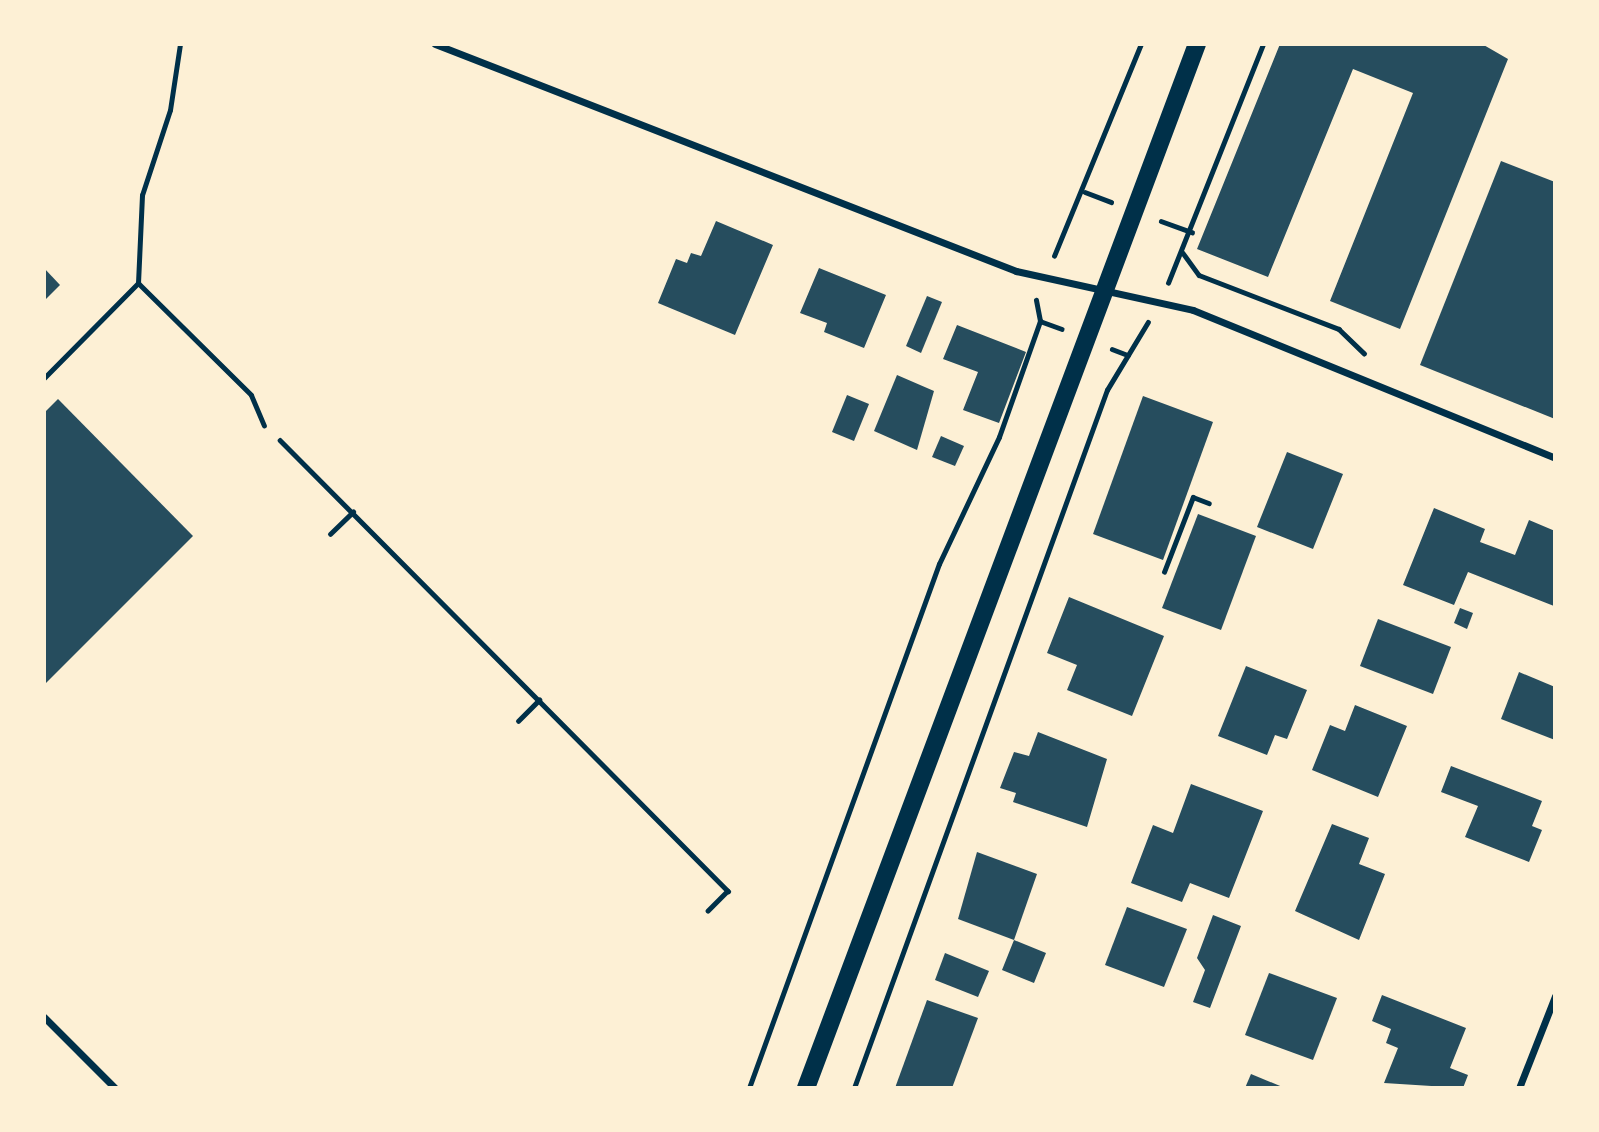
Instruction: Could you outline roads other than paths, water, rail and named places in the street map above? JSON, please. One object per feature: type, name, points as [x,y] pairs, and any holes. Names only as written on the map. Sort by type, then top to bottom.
[{"type":"main road","points":[[806,1088],[1101,289],[1197,44]]},
{"type":"street","points":[[435,44],[1016,271],[1193,310],[1555,458]]},
{"type":"street","points":[[1518,1088],[1555,996]]},
{"type":"street","points":[[44,1017],[115,1088]]},
{"type":"lane","points":[[44,378],[138,283],[142,195],[170,110],[180,44]]},
{"type":"lane","points":[[138,283],[251,396],[264,425]]}]
